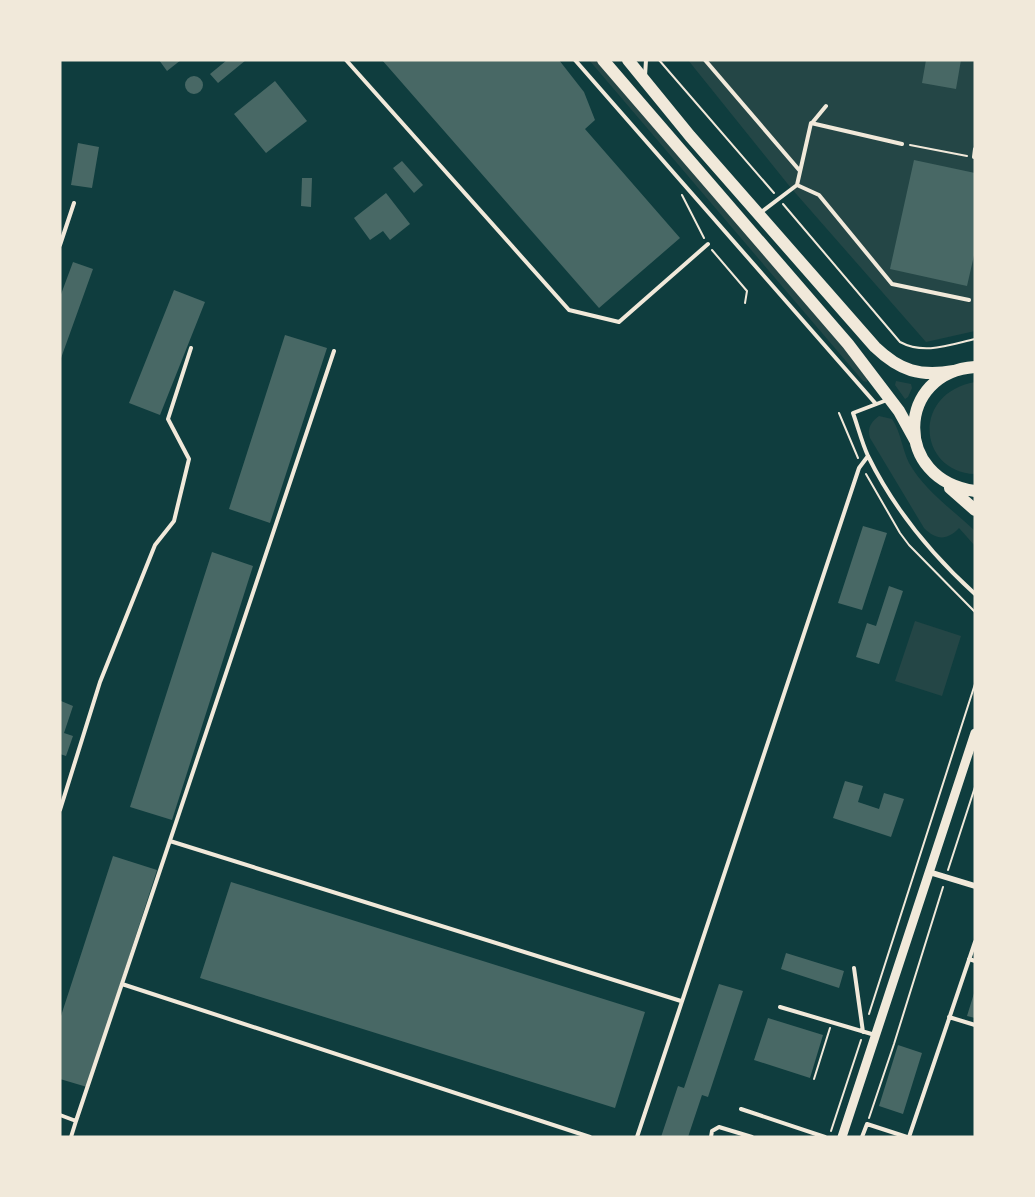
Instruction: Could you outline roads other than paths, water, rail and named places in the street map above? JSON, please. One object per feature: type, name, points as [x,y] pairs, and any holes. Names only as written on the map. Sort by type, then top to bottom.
[{"type":"main road","points":[[603,60],[848,344],[890,399],[915,440],[924,463],[975,510]]},
{"type":"main road","points":[[628,60],[759,214],[875,347],[891,362],[909,370],[938,374],[975,367]]},
{"type":"main road","points":[[915,440],[915,415],[920,403],[927,391],[938,380],[954,371]]},
{"type":"main road","points":[[945,483],[975,491]]},
{"type":"street","points":[[842,1137],[975,733]]},
{"type":"street","points":[[929,872],[975,886]]},
{"type":"lane","points":[[346,60],[569,310],[619,322],[708,244]]},
{"type":"lane","points":[[575,60],[876,404]]},
{"type":"lane","points":[[644,80],[646,60]]},
{"type":"lane","points":[[705,60],[800,171]]},
{"type":"lane","points":[[759,214],[797,185],[811,123],[826,106]]},
{"type":"lane","points":[[811,123],[902,144]]},
{"type":"lane","points":[[974,157],[975,149]]},
{"type":"lane","points":[[797,185],[819,195],[892,284],[969,300]]},
{"type":"lane","points":[[60,246],[74,203]]},
{"type":"lane","points":[[60,810],[100,682],[155,545],[174,520],[189,459],[168,419],[191,348]]},
{"type":"lane","points":[[71,1137],[334,351]]},
{"type":"lane","points":[[890,399],[853,413],[868,456],[910,525],[975,594]]},
{"type":"lane","points":[[637,1137],[861,465],[868,456]]},
{"type":"lane","points":[[170,841],[681,1000]]},
{"type":"lane","points":[[862,1137],[867,1124],[908,1137],[975,942]]},
{"type":"lane","points":[[969,959],[975,961]]},
{"type":"lane","points":[[854,968],[863,1032]]},
{"type":"lane","points":[[122,984],[590,1137]]},
{"type":"lane","points":[[780,1007],[875,1036]]},
{"type":"lane","points":[[949,1017],[975,1025]]},
{"type":"lane","points":[[741,1109],[827,1137]]},
{"type":"lane","points":[[60,1115],[76,1121]]},
{"type":"lane","points":[[711,1137],[712,1131],[719,1127],[752,1137]]}]
